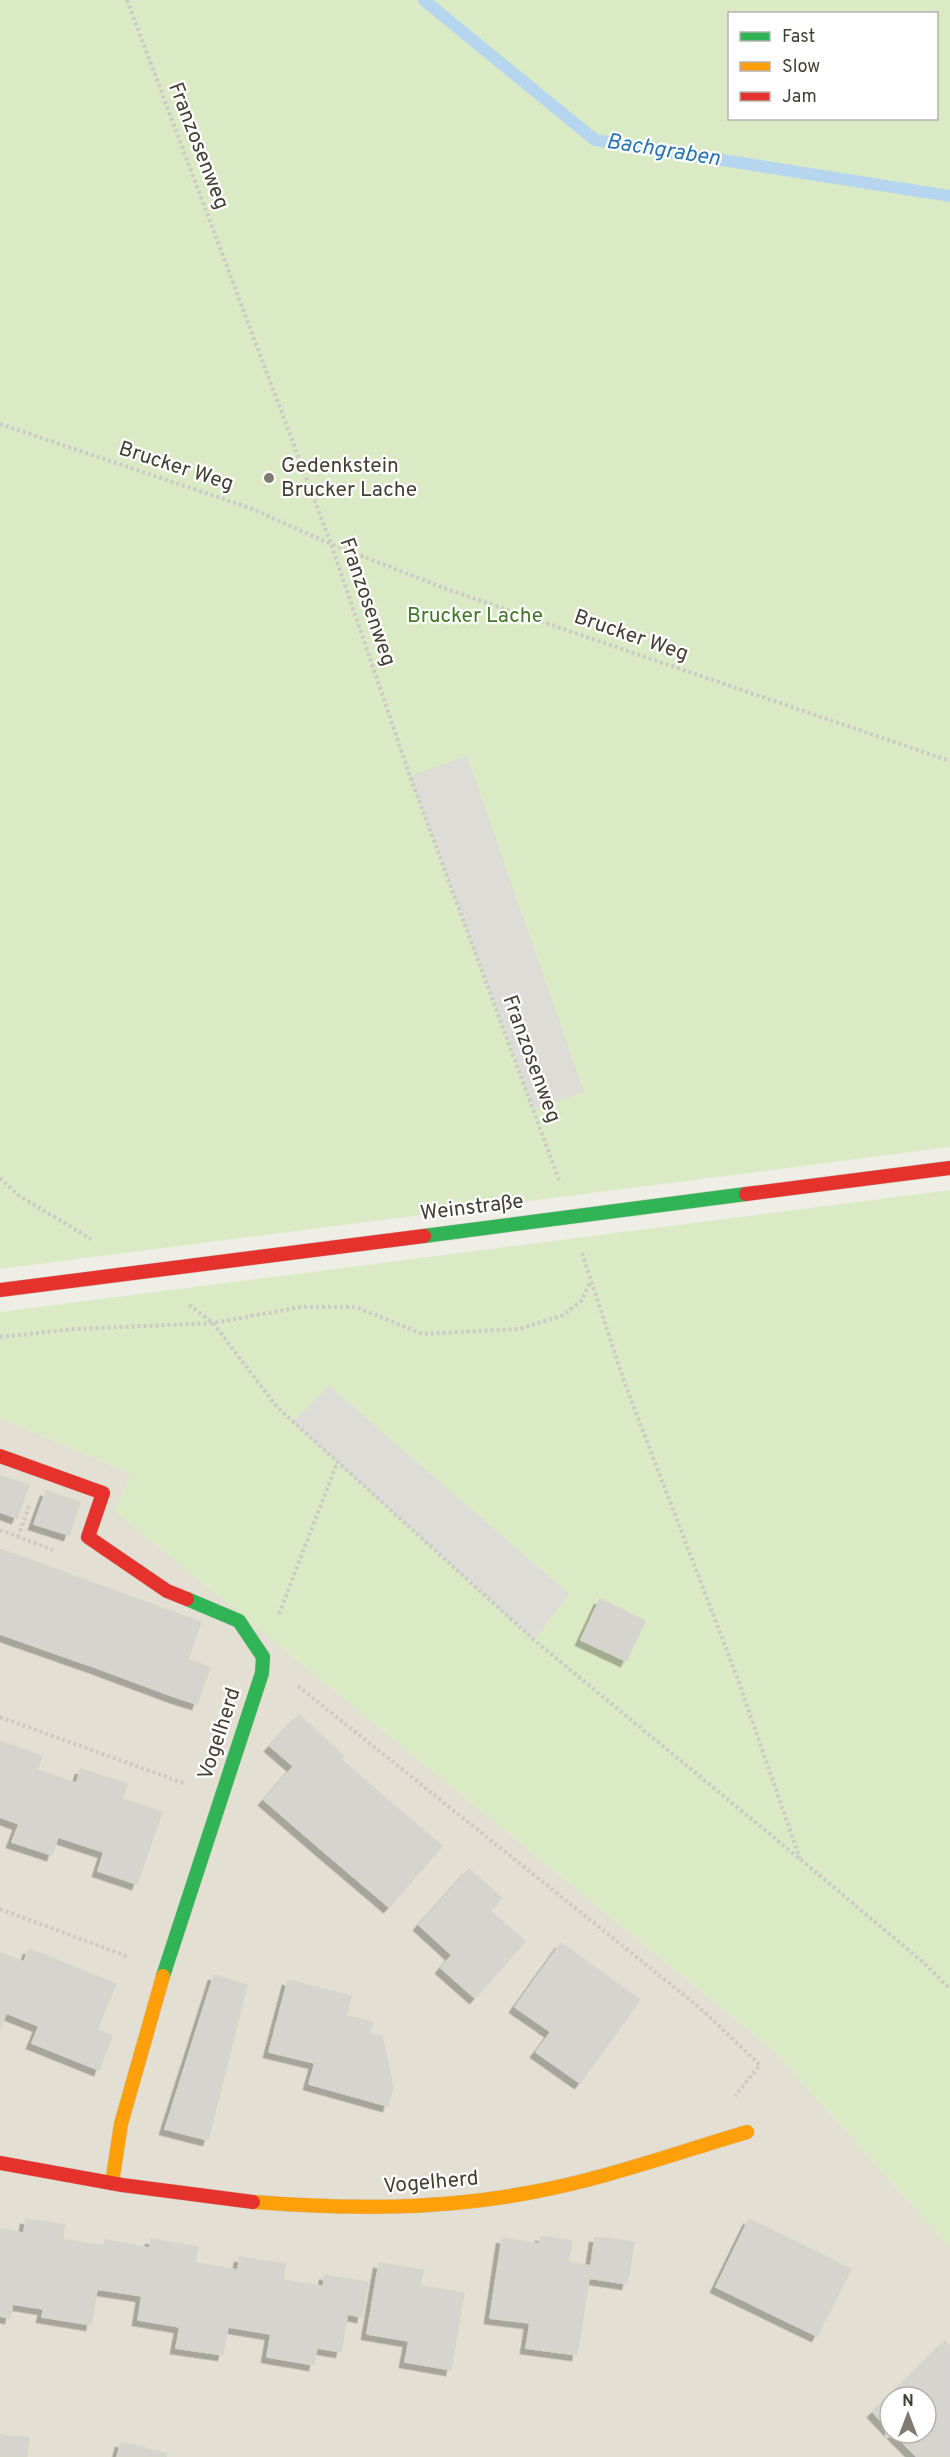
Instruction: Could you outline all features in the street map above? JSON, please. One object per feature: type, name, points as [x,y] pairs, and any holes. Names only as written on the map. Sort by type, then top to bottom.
[{"type":"street","name":"Weinstraße","points":[[0,1290],[950,1168]]},
{"type":"street","points":[[0,1456],[103,1493],[88,1537],[167,1591],[239,1621],[263,1657]]},
{"type":"street","name":"Vogelherd","points":[[112,2183],[121,2124],[165,1970],[262,1673],[263,1657]]},
{"type":"street","name":"Vogelherd","points":[[0,2163],[229,2201],[362,2210],[426,2207],[493,2199],[555,2187],[747,2132]]},
{"type":"path","name":"Franzosenweg","points":[[127,0],[331,544],[410,776],[550,1153],[625,1384],[737,1677],[800,1859]]},
{"type":"path","name":"Brucker Weg","points":[[0,424],[250,507],[331,544],[460,594],[950,761]]},
{"type":"path","points":[[0,1178],[18,1195],[95,1242]]},
{"type":"path","points":[[0,1337],[75,1329],[213,1323],[301,1307],[356,1307],[422,1334],[519,1329],[564,1315],[582,1300],[590,1281]]},
{"type":"path","points":[[187,1303],[213,1323],[277,1407],[534,1640],[924,1963],[950,1989]]},
{"type":"path","points":[[263,1657],[337,1462]]},
{"type":"path","points":[[262,1673],[288,1679],[699,2007],[760,2065],[730,2102]]},
{"type":"path","points":[[0,1717],[222,1797]]},
{"type":"path","points":[[0,1909],[165,1970]]},
{"type":"shaded area","points":[[467,756],[584,1092],[534,1109],[410,776]]},
{"type":"shaded area","points":[[329,1386],[569,1594],[534,1640],[293,1422]]},
{"type":"shaded area","points":[[0,1418],[131,1474],[115,1511],[775,2052],[950,2248],[950,2457],[0,2457]]},
{"type":"green space","name":"Brucker Lache","points":[[0,0],[950,0],[950,1147],[0,1269]]},
{"type":"green space","points":[[950,1190],[950,2248],[775,2052],[114,1511],[131,1474],[0,1418],[0,1312]]},
{"type":"building","points":[[0,1476],[29,1485],[17,1518],[0,1512]]},
{"type":"building","points":[[46,1491],[80,1502],[69,1535],[34,1524]]},
{"type":"building","points":[[0,1549],[47,1566],[20,1641],[0,1634]]},
{"type":"building","points":[[47,1566],[123,1594],[97,1668],[20,1641]]},
{"type":"building","points":[[123,1594],[201,1622],[175,1697],[97,1668]]},
{"type":"building","points":[[600,1599],[645,1621],[626,1661],[581,1640]]},
{"type":"building","points":[[188,1659],[210,1668],[197,1704],[175,1697]]},
{"type":"building","points":[[299,1715],[321,1735],[293,1766],[270,1746]]},
{"type":"building","points":[[321,1735],[344,1756],[341,1759],[375,1789],[323,1851],[264,1800]]},
{"type":"building","points":[[0,1741],[42,1756],[37,1770],[76,1783],[52,1855],[12,1842],[19,1824],[0,1817]]},
{"type":"building","points":[[81,1769],[127,1784],[122,1799],[162,1812],[137,1884],[98,1871],[104,1852],[58,1837]]},
{"type":"building","points":[[375,1789],[442,1846],[389,1907],[323,1851]]},
{"type":"building","points":[[469,1869],[502,1898],[490,1911],[525,1941],[475,1998],[441,1968],[452,1955],[419,1925]]},
{"type":"building","points":[[561,1943],[640,2000],[580,2083],[536,2052],[551,2032],[515,2007]]},
{"type":"building","points":[[29,1949],[116,1984],[97,2030],[112,2036],[99,2070],[32,2043],[39,2026],[4,2012]]},
{"type":"building","points":[[0,1953],[25,1962],[0,2030]]},
{"type":"building","points":[[214,1975],[247,1985],[208,2140],[165,2129]]},
{"type":"building","points":[[288,1980],[351,1996],[346,2016],[373,2022],[369,2034],[382,2036],[393,2087],[388,2106],[309,2084],[315,2063],[269,2052]]},
{"type":"building","points":[[26,2219],[65,2225],[62,2239],[104,2246],[91,2325],[42,2317],[44,2309],[12,2304]]},
{"type":"building","points":[[749,2219],[851,2269],[817,2336],[716,2287]]},
{"type":"building","points":[[0,2229],[24,2233],[10,2318],[0,2316]]},
{"type":"building","points":[[541,2236],[572,2241],[568,2262],[591,2266],[577,2355],[526,2348],[530,2323],[490,2318],[502,2238],[540,2244]]},
{"type":"building","points":[[595,2237],[634,2242],[627,2284],[589,2278]]},
{"type":"building","points":[[151,2239],[198,2247],[195,2263],[238,2270],[223,2355],[176,2348],[180,2327],[138,2320]]},
{"type":"building","points":[[105,2240],[150,2248],[142,2296],[97,2289]]},
{"type":"building","points":[[240,2257],[285,2264],[283,2280],[327,2287],[314,2365],[267,2357],[271,2334],[228,2327]]},
{"type":"building","points":[[379,2263],[423,2270],[420,2286],[464,2293],[451,2370],[405,2362],[409,2341],[367,2334]]},
{"type":"building","points":[[325,2275],[353,2280],[341,2352],[317,2348],[327,2287],[323,2287]]},
{"type":"building","points":[[353,2280],[368,2282],[362,2317],[347,2314]]},
{"type":"building","points":[[945,2341],[950,2347],[950,2405],[938,2416],[938,2385],[900,2385]]},
{"type":"building","points":[[950,2405],[950,2457],[917,2457],[907,2447],[909,2445],[938,2445],[938,2416]]},
{"type":"building","points":[[878,2407],[878,2417],[873,2412]]},
{"type":"building","points":[[0,2435],[29,2438],[27,2457],[0,2457]]},
{"type":"building","points":[[121,2442],[167,2454],[166,2457],[117,2457]]},
{"type":"waterway","name":"Bachgraben","points":[[424,0],[595,140],[950,196]]},
{"type":"traffic: fast","points":[[424,1236],[746,1194]]},
{"type":"traffic: fast","points":[[163,1976],[262,1673],[263,1657],[239,1621],[187,1599]]},
{"type":"traffic: slow","points":[[112,2183],[121,2124],[163,1976]]},
{"type":"traffic: slow","points":[[253,2202],[388,2207],[489,2199],[579,2182],[747,2132]]},
{"type":"traffic: jam","points":[[746,1194],[950,1168]]},
{"type":"traffic: jam","points":[[0,1290],[424,1236]]},
{"type":"traffic: jam","points":[[0,1456],[103,1493],[88,1537],[167,1591],[187,1599]]},
{"type":"traffic: jam","points":[[0,2163],[122,2185],[253,2202]]},
{"type":"place","name":"Gedenkstein Brucker Lache","points":[[269,478]]}]
